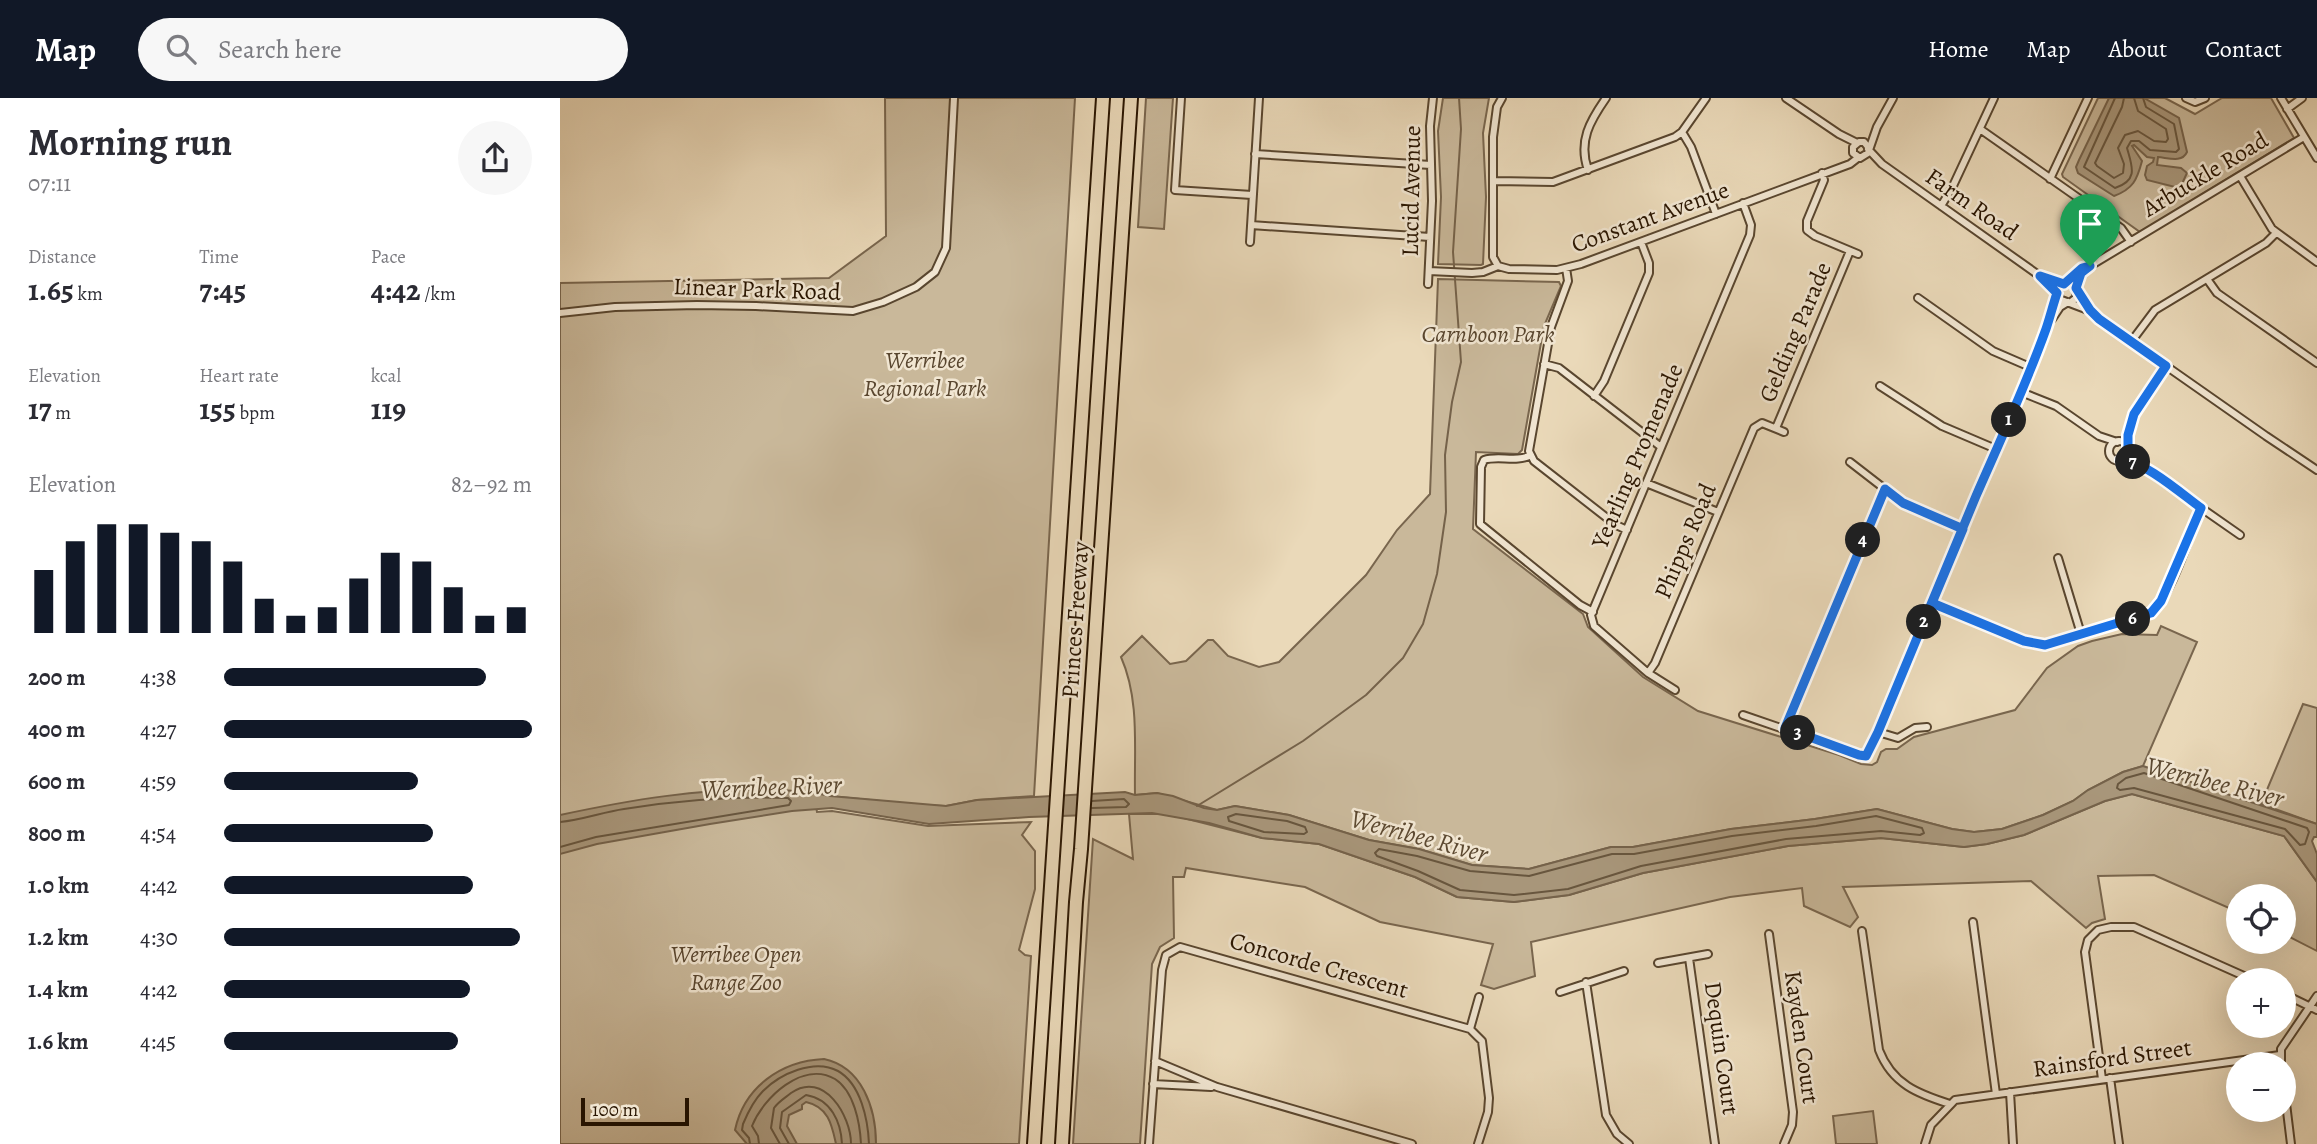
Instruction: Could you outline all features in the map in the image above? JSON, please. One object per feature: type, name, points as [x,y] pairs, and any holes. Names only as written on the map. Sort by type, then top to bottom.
[{"type":"highway","name":"Princes Freeway","points":[[1034,1144],[1103,98]]},
{"type":"highway","name":"Princes Freeway","points":[[1062,1144],[1131,98]]},
{"type":"street","name":"Linear Park Road","points":[[560,313],[615,307],[697,305],[853,311],[883,302],[916,287],[935,272],[946,248],[954,98]]},
{"type":"street","points":[[1181,98],[1175,190],[1252,195]]},
{"type":"street","points":[[1250,242],[1259,98]]},
{"type":"street","name":"Lucid Avenue","points":[[1428,284],[1430,126],[1433,98]]},
{"type":"street","points":[[1498,266],[1493,257],[1493,137],[1497,107],[1502,98]]},
{"type":"street","points":[[1588,170],[1585,162],[1585,133],[1605,98]]},
{"type":"street","points":[[1494,181],[1553,182],[1675,137],[1682,132],[1706,98]]},
{"type":"street","points":[[1787,98],[1839,134],[1865,143],[1868,148]]},
{"type":"street","points":[[1839,134],[1853,151],[1861,157],[1866,155],[1893,98]]},
{"type":"street","points":[[1941,206],[1994,98]]},
{"type":"street","points":[[2050,179],[2088,98]]},
{"type":"street","points":[[2186,98],[2195,102],[2205,98]]},
{"type":"street","points":[[2281,98],[2317,159]]},
{"type":"street","points":[[2287,109],[2302,98]]},
{"type":"street","points":[[1853,151],[1858,142],[1877,127]]},
{"type":"street","points":[[1980,129],[2121,228],[2131,242]]},
{"type":"street","points":[[1682,132],[1691,147],[1716,214]]},
{"type":"street","name":"Arbuckle Road","points":[[2076,290],[2081,273],[2090,266],[2304,137]]},
{"type":"street","name":"Farm Road","points":[[1868,148],[1882,164],[2040,276],[2057,293]]},
{"type":"street","name":"Constant Avenue","points":[[1839,167],[1853,151]]},
{"type":"street","points":[[1255,154],[1431,165]]},
{"type":"street","name":"Farm Road","points":[[1861,157],[1882,164]]},
{"type":"street","name":"Constant Avenue","points":[[1429,271],[1483,272],[1498,266],[1509,269],[1566,268],[1850,164],[1861,157]]},
{"type":"street","points":[[1822,173],[1824,180],[1807,221],[1807,230],[1858,254]]},
{"type":"street","points":[[2240,176],[2276,233],[2317,262]]},
{"type":"street","name":"Yearling Promenade","points":[[1593,612],[1750,235],[1751,225],[1743,203]]},
{"type":"street","points":[[1251,225],[1430,237]]},
{"type":"street","points":[[2132,341],[2155,310],[2266,243],[2276,233]]},
{"type":"street","points":[[1594,396],[1604,381],[1649,273],[1649,263],[1641,242]]},
{"type":"street","name":"Gelding Parade","points":[[1776,429],[1850,251]]},
{"type":"street","name":"Arbuckle Road","points":[[2064,283],[2082,268],[2090,266]]},
{"type":"street","points":[[1566,268],[1567,287],[1551,327],[1530,445],[1531,455],[1534,461],[1616,525],[1627,530]]},
{"type":"street","name":"Farm Road","points":[[2040,276],[2064,283]]},
{"type":"street","points":[[2207,279],[2217,293],[2317,363]]},
{"type":"street","points":[[1743,715],[1866,756],[2021,392],[2046,330],[2057,293],[2064,283],[2071,284],[2090,310]]},
{"type":"street","points":[[2046,330],[2059,308],[2076,298],[2076,290]]},
{"type":"street","points":[[2057,293],[2059,299],[2090,310],[2317,470]]},
{"type":"street","points":[[1918,298],[1993,351],[2030,367]]},
{"type":"street","points":[[1544,364],[1559,368],[1661,447]]},
{"type":"street","points":[[2110,453],[2111,445],[2117,442],[2130,425],[2140,402],[2166,366]]},
{"type":"street","points":[[1880,386],[1942,426],[1996,449]]},
{"type":"street","points":[[2021,392],[2056,406],[2099,436],[2125,443],[2141,466]]},
{"type":"street","name":"Phipps Road","points":[[1648,673],[1655,663],[1752,432],[1758,424],[1776,429]]},
{"type":"street","points":[[2121,460],[2127,456],[2130,425]]},
{"type":"street","points":[[1776,429],[1784,432]]},
{"type":"street","points":[[2099,436],[2114,459],[2129,460],[2141,466],[2240,536]]},
{"type":"street","points":[[1531,455],[1519,459],[1484,460],[1481,467],[1480,524],[1569,597],[1593,612],[1591,620],[1594,626],[1648,673],[1675,690]]},
{"type":"street","points":[[1850,462],[1903,503],[1963,529]]},
{"type":"street","points":[[1646,483],[1717,512]]},
{"type":"street","points":[[1785,728],[1885,489]]},
{"type":"street","points":[[1932,603],[2036,645],[2045,645],[2151,613],[2166,593],[2201,508]]},
{"type":"street","points":[[2059,558],[2081,634]]},
{"type":"street","points":[[1878,732],[1898,738],[1915,728],[1927,727]]},
{"type":"street","points":[[1973,922],[1996,1094]]},
{"type":"street","points":[[2119,1144],[2085,953],[2086,943],[2094,933],[2111,927],[2142,929],[2227,968]]},
{"type":"street","points":[[1863,931],[1879,1050],[1885,1065],[1899,1080],[1915,1091],[1951,1104],[1931,1125],[1925,1144]]},
{"type":"street","name":"Kayden Court","points":[[1769,934],[1794,1112],[1784,1144]]},
{"type":"street","name":"Concorde Crescent","points":[[1149,1144],[1163,962],[1166,954],[1180,947],[1470,1030]]},
{"type":"street","name":"Dequin Court","points":[[1658,963],[1709,954]]},
{"type":"street","name":"Dequin Court","points":[[1689,958],[1713,1144]]},
{"type":"street","points":[[1560,992],[1624,971]]},
{"type":"street","points":[[1586,982],[1606,1115],[1617,1134],[1629,1144]]},
{"type":"street","points":[[2281,1052],[2314,1009],[2317,996]]},
{"type":"street","points":[[1478,1144],[1489,1098],[1482,1041],[1470,1030],[1479,997]]},
{"type":"street","points":[[2296,1000],[2314,1009]]},
{"type":"street","points":[[1155,1061],[1217,1087],[1412,1144]]},
{"type":"street","name":"Rainsford Street","points":[[1951,1104],[1955,1100],[2226,1062]]},
{"type":"street","points":[[1153,1084],[1217,1087]]},
{"type":"street","points":[[2010,1092],[2013,1144]]},
{"type":"street","points":[[2288,1122],[2291,1144]]},
{"type":"green space","name":"Werribee Open Range Zoo","points":[[885,98],[1075,98],[1034,796],[977,800],[946,806],[830,796],[813,791],[817,812],[832,811],[928,826],[1031,822],[1022,835],[1035,851],[1035,889],[1019,950],[1031,956],[1019,1144],[560,1144],[560,283],[829,278],[886,236]]},
{"type":"green space","points":[[1146,98],[1173,98],[1164,229],[1138,227]]},
{"type":"green space","points":[[1443,98],[1489,98],[1483,133],[1486,197],[1481,265],[1438,264],[1441,197],[1438,131]]},
{"type":"green space","points":[[2098,98],[2165,98],[2195,114],[2222,98],[2271,98],[2294,138],[2140,232],[2062,174]]},
{"type":"green space","name":"Carnboon Park","points":[[1438,279],[1559,282],[1561,286],[1544,326],[1522,450],[1518,454],[1476,452],[1473,529],[1583,614],[1588,627],[1643,677],[1698,711],[1861,764],[1872,765],[1877,762],[1881,752],[1897,749],[1914,737],[2015,710],[2047,668],[2078,646],[2122,634],[2157,635],[2161,626],[2197,642],[2143,766],[2123,772],[2043,815],[2002,829],[1974,832],[1952,829],[1877,809],[1731,829],[1633,847],[1611,847],[1529,869],[1472,865],[1419,849],[1369,840],[1289,815],[1235,806],[1217,810],[1157,793],[1135,795],[1134,707],[1121,657],[1142,636],[1170,664],[1186,661],[1208,640],[1213,640],[1228,656],[1259,667],[1279,662],[1366,575],[1397,530],[1430,494]]},
{"type":"green space","points":[[2303,704],[2317,708],[2317,824],[2261,804]]},
{"type":"green space","points":[[2132,794],[2284,836],[2317,882],[2317,951],[2296,940],[2296,884],[2226,884],[2226,907],[2154,875],[2098,876],[2105,919],[2086,928],[2031,881],[1843,887],[1858,917],[1850,927],[1804,906],[1802,888],[1730,897],[1531,942],[1535,976],[1494,989],[1481,985],[1493,944],[1380,922],[1305,887],[1186,868],[1184,877],[1173,877],[1174,938],[1160,947],[1152,964],[1140,1144],[1073,1144],[1093,839],[1133,859],[1129,814],[1168,814],[1262,838],[1319,844],[1415,877],[1457,897],[1514,902],[1569,895],[1643,873],[1788,846],[1881,838],[1964,847],[1987,844],[2024,835],[2105,801]]},
{"type":"green space","points":[[1873,1111],[1877,1144],[1836,1144],[1833,1116]]},
{"type":"water","points":[[2109,98],[2144,98],[2179,118],[2187,152],[2179,159],[2158,157],[2157,165],[2181,168],[2187,173],[2181,186],[2147,180],[2147,166],[2154,158],[2147,157],[2134,145],[2132,146],[2142,161],[2136,179],[2126,190],[2114,196],[2078,173],[2076,167]]},
{"type":"water","points":[[2143,766],[2317,824],[2317,837],[2312,841],[2317,854],[2317,882],[2284,836],[2132,794],[2105,801],[2024,835],[1987,844],[1964,847],[1881,838],[1788,846],[1643,873],[1569,895],[1514,902],[1457,897],[1415,877],[1319,844],[1262,838],[1209,823],[1152,813],[929,824],[832,808],[792,811],[710,824],[597,844],[560,854],[560,815],[692,793],[745,790],[808,792],[946,806],[977,800],[1125,792],[1135,795],[1157,793],[1173,796],[1217,810],[1235,806],[1289,815],[1369,840],[1419,849],[1472,865],[1529,869],[1611,847],[1633,847],[1731,829],[1877,809],[1952,829],[1974,832],[2002,829],[2043,815],[2123,772]]},
{"type":"water","points":[[824,1059],[837,1063],[848,1071],[864,1091],[870,1103],[876,1144],[836,1144],[825,1113],[806,1102],[802,1109],[789,1115],[787,1126],[797,1144],[747,1144],[735,1130],[747,1101],[756,1089],[779,1071],[808,1061]]},
{"type":"waterway","points":[[1197,806],[1303,741],[1366,695],[1403,658],[1423,624],[1437,574],[1446,512],[1445,455],[1461,362],[1453,252],[1461,129],[1459,98]]},
{"type":"route","points":[[2090,266],[2081,273],[2076,288],[2090,310],[2166,366],[2134,414],[2128,435],[2128,454],[2121,460],[2129,460],[2141,466],[2201,508],[2166,593],[2157,608],[2151,613],[2045,645],[2036,645],[1932,603],[1963,529],[1903,503],[1885,489],[1785,728],[1859,755],[1866,756],[1870,751],[1878,732],[1932,603],[1963,529],[1972,507],[2021,392],[2046,330],[2057,293],[2040,276],[2064,284],[2082,268],[2090,266]]},
{"type":"park label","name":"Werribee Regional Park","points":[[925,374]]},
{"type":"water label","name":"Werribee River","points":[[2215,782]]},
{"type":"water label","name":"Werribee River","points":[[771,787]]},
{"type":"water label","name":"Werribee River","points":[[1419,836]]}]
